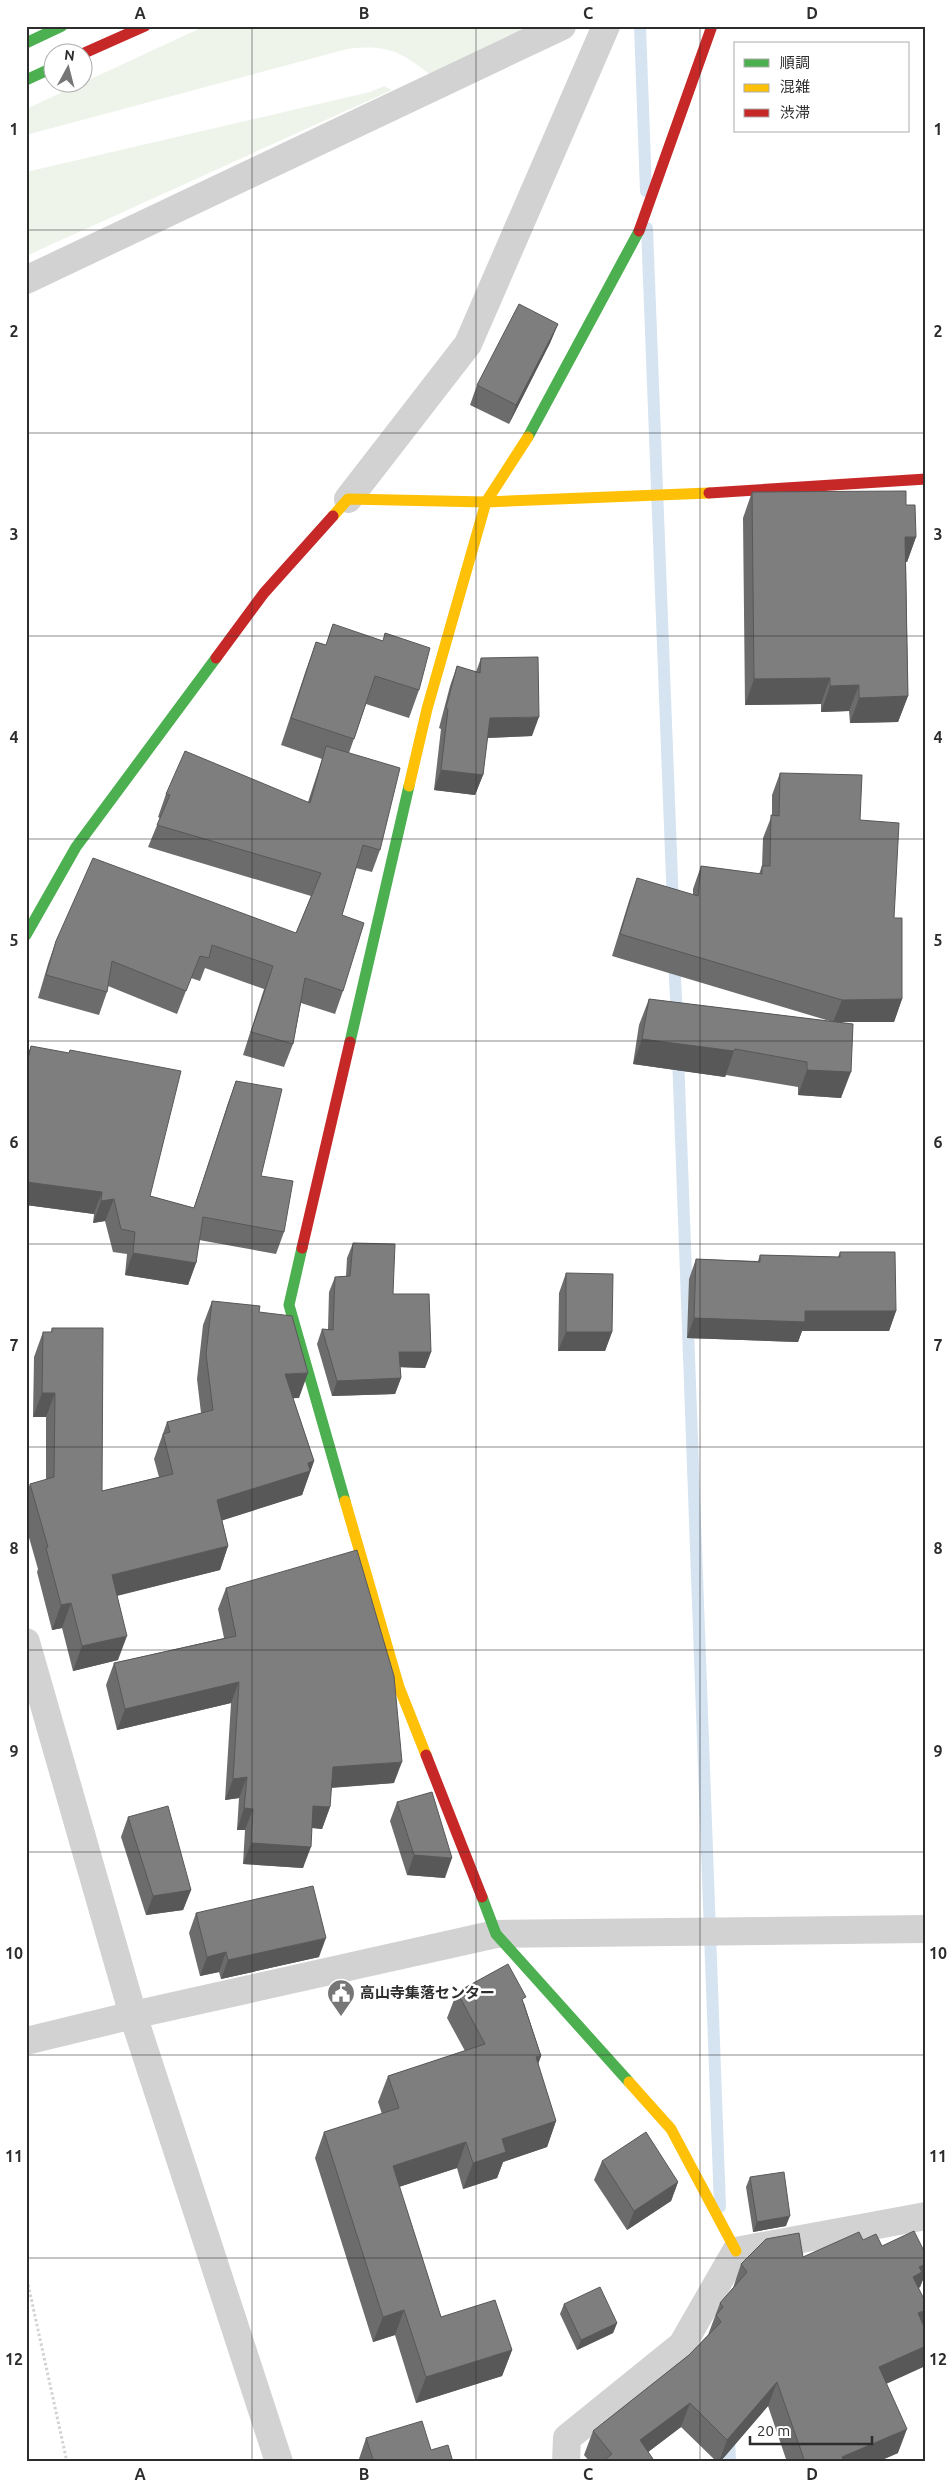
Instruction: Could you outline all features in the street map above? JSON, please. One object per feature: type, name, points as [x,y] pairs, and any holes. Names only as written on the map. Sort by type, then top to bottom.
[{"type":"main road","points":[[26,43],[62,26]]},
{"type":"main road","points":[[92,50],[145,26]]},
{"type":"main road","points":[[712,26],[643,224],[536,424],[486,502],[428,709],[289,1305],[400,1688],[496,1934],[671,2130],[736,2250]]},
{"type":"main road","points":[[26,80],[42,73]]},
{"type":"main road","points":[[26,935],[76,847],[116,792],[264,593],[348,499],[486,502],[698,493],[926,479]]},
{"type":"street","points":[[26,280],[562,26]]},
{"type":"street","points":[[348,499],[468,344],[606,26]]},
{"type":"street","points":[[26,1642],[132,2015],[280,2462]]},
{"type":"street","points":[[26,2041],[132,2015],[496,1934],[926,1929]]},
{"type":"street","points":[[566,2462],[567,2438],[682,2345],[736,2250],[926,2216]]},
{"type":"path","points":[[26,2275],[67,2462]]},
{"type":"shaded area","points":[[205,26],[545,26],[432,76],[411,61],[384,49],[347,49],[26,135],[26,109],[63,92],[92,92],[92,78]]},
{"type":"shaded area","points":[[384,86],[392,90],[26,256],[26,172],[370,92]]},
{"type":"building","points":[[519,304],[558,324],[516,405],[477,385]]},
{"type":"building","points":[[906,491],[906,505],[915,505],[916,537],[905,537],[908,696],[859,698],[859,685],[830,686],[830,678],[754,679],[752,492]]},
{"type":"building","points":[[333,624],[383,641],[385,633],[430,648],[419,690],[375,676],[354,739],[291,718],[316,642],[326,645]]},
{"type":"building","points":[[538,657],[539,717],[490,718],[483,775],[441,770],[448,709],[446,708],[457,666],[480,673],[481,658]]},
{"type":"building","points":[[326,746],[400,768],[380,850],[363,845],[342,915],[364,923],[343,991],[305,978],[293,1044],[251,1032],[273,966],[212,945],[209,958],[200,956],[186,991],[112,961],[107,992],[46,975],[56,941],[93,858],[296,933],[321,873],[157,825],[170,795],[166,794],[185,751],[310,803]]},
{"type":"building","points":[[780,773],[862,775],[860,820],[899,823],[894,918],[902,918],[902,999],[842,1000],[620,934],[637,878],[698,896],[701,866],[762,874],[762,866],[770,866],[771,815],[779,816]]},
{"type":"building","points":[[649,999],[853,1024],[851,1072],[807,1070],[807,1062],[735,1049],[734,1051],[642,1039]]},
{"type":"building","points":[[31,1046],[69,1053],[70,1050],[181,1071],[150,1196],[194,1208],[236,1081],[282,1089],[261,1176],[293,1181],[284,1232],[203,1217],[196,1263],[133,1253],[135,1232],[121,1229],[114,1199],[101,1201],[102,1192],[26,1182],[26,1069]]},
{"type":"building","points":[[353,1243],[395,1244],[393,1294],[429,1294],[431,1352],[399,1352],[401,1378],[337,1381],[322,1329],[333,1330],[335,1277],[350,1276]]},
{"type":"building","points":[[840,1252],[895,1252],[896,1311],[805,1311],[805,1322],[694,1318],[696,1259],[760,1262],[760,1255],[840,1257]]},
{"type":"building","points":[[566,1273],[613,1274],[612,1332],[566,1332]]},
{"type":"building","points":[[212,1301],[260,1306],[259,1312],[292,1316],[308,1373],[285,1374],[314,1461],[308,1463],[310,1471],[217,1500],[228,1546],[112,1575],[127,1636],[82,1646],[71,1603],[61,1605],[46,1548],[48,1547],[30,1484],[54,1477],[55,1393],[42,1393],[43,1332],[52,1332],[52,1328],[103,1328],[102,1491],[173,1474],[163,1434],[170,1432],[167,1422],[213,1410],[206,1354]]},
{"type":"building","points":[[357,1550],[394,1676],[402,1762],[333,1767],[330,1807],[313,1806],[311,1847],[251,1843],[253,1809],[244,1808],[247,1777],[233,1779],[239,1682],[125,1709],[114,1663],[236,1636],[226,1588]]},
{"type":"building","points":[[432,1792],[452,1858],[414,1855],[397,1802]]},
{"type":"building","points":[[168,1806],[191,1890],[153,1896],[128,1817]]},
{"type":"building","points":[[313,1886],[326,1938],[228,1960],[226,1952],[207,1957],[196,1913]]},
{"type":"building","points":[[508,1964],[526,1997],[522,1999],[541,2056],[536,2057],[556,2121],[502,2139],[506,2152],[473,2163],[466,2142],[393,2166],[441,2317],[495,2300],[512,2350],[426,2377],[404,2310],[383,2317],[324,2132],[399,2108],[388,2076],[485,2044],[457,1992]]},
{"type":"building","points":[[646,2132],[678,2182],[634,2211],[602,2161]]},
{"type":"building","points":[[784,2172],[790,2216],[757,2222],[750,2177]]},
{"type":"building","points":[[914,2231],[926,2255],[926,2264],[919,2267],[922,2272],[913,2277],[926,2303],[926,2310],[918,2313],[926,2331],[926,2346],[879,2367],[907,2429],[842,2457],[844,2462],[805,2462],[777,2382],[727,2440],[690,2403],[640,2440],[655,2462],[603,2461],[612,2454],[593,2431],[689,2355],[721,2322],[716,2315],[723,2307],[720,2303],[747,2272],[741,2264],[766,2239],[799,2233],[803,2257],[859,2232],[863,2240],[876,2234],[882,2246]]},
{"type":"building","points":[[600,2287],[617,2323],[581,2340],[564,2304]]},
{"type":"building","points":[[422,2421],[431,2450],[448,2445],[453,2462],[374,2462],[366,2438]]},
{"type":"waterway","points":[[640,26],[646,191]]},
{"type":"waterway","points":[[647,228],[673,905]]},
{"type":"waterway","points":[[674,958],[677,1018]]},
{"type":"waterway","points":[[678,1055],[720,2207]]},
{"type":"waterway","points":[[729,2434],[730,2462]]},
{"type":"traffic: fast","points":[[26,43],[62,26]]},
{"type":"traffic: fast","points":[[26,80],[42,73]]},
{"type":"traffic: fast","points":[[528,437],[639,231]]},
{"type":"traffic: fast","points":[[26,935],[76,847],[216,658]]},
{"type":"traffic: fast","points":[[350,1042],[409,786]]},
{"type":"traffic: fast","points":[[302,1248],[289,1305],[345,1501]]},
{"type":"traffic: fast","points":[[482,1897],[496,1934],[629,2082]]},
{"type":"traffic: slow","points":[[409,786],[427,709],[486,502],[528,437]]},
{"type":"traffic: slow","points":[[333,516],[348,499],[486,502],[709,493]]},
{"type":"traffic: slow","points":[[345,1501],[399,1687],[426,1755]]},
{"type":"traffic: slow","points":[[629,2082],[671,2129],[736,2251]]},
{"type":"traffic: jam","points":[[92,50],[145,26]]},
{"type":"traffic: jam","points":[[639,231],[712,26]]},
{"type":"traffic: jam","points":[[709,493],[926,479]]},
{"type":"traffic: jam","points":[[216,658],[264,593],[333,516]]},
{"type":"traffic: jam","points":[[302,1248],[350,1042]]},
{"type":"traffic: jam","points":[[426,1755],[482,1897]]},
{"type":"place","name":"高山寺集落センター","points":[[341,2017]]}]
